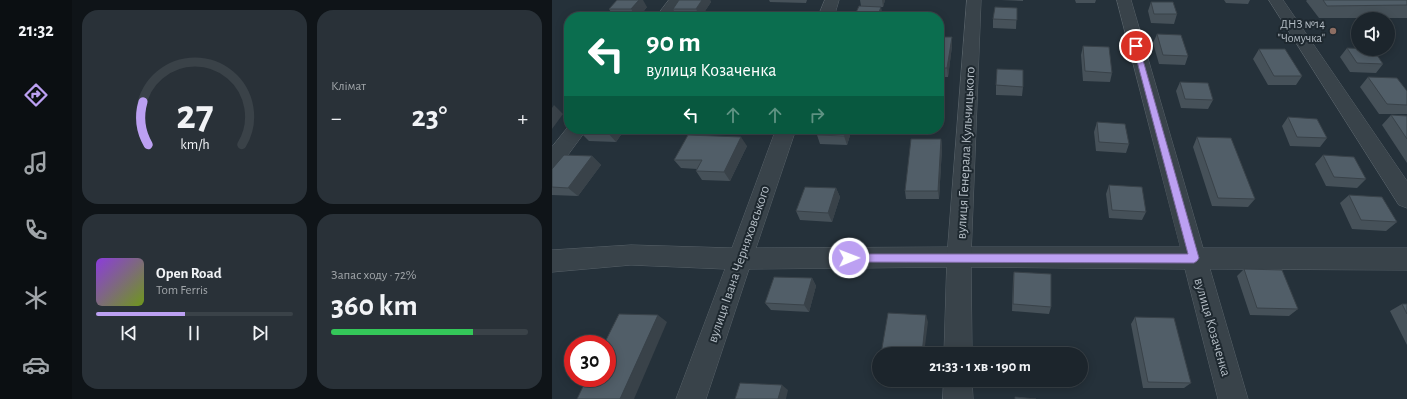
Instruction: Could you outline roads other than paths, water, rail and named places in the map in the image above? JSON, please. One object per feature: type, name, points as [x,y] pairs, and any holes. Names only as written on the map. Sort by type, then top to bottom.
[{"type":"street","points":[[668,12],[677,0]]},
{"type":"street","points":[[828,12],[832,0]]},
{"type":"street","name":"вулиця Генерала Кульчицького","points":[[958,347],[959,257],[974,0]]},
{"type":"street","name":"вулиця Козаченка","points":[[1124,0],[1233,399]]},
{"type":"street","points":[[1276,0],[1407,199]]},
{"type":"street","points":[[552,162],[573,134]]},
{"type":"street","name":"вулиця Івана Черняховського","points":[[691,399],[784,134]]},
{"type":"street","points":[[552,261],[631,256],[739,259],[959,257],[1407,259]]},
{"type":"street","points":[[958,387],[958,399]]},
{"type":"place","name":"ДНЗ №14 \"Чомучка\"","points":[[1333,31]]}]
